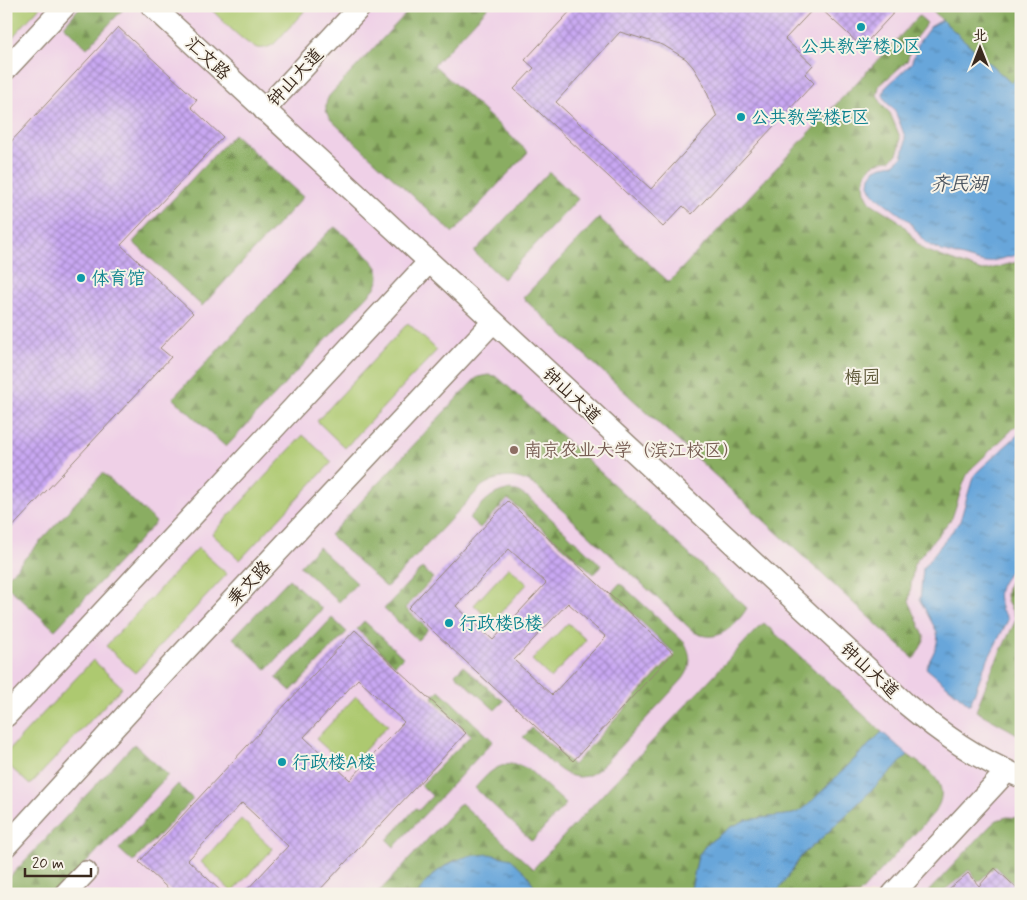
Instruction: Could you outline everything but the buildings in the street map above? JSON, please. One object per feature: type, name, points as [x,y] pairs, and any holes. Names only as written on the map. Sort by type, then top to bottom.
[{"type":"lane","points":[[6,69],[65,6]]},
{"type":"lane","name":"汇文路","points":[[152,6],[264,110]]},
{"type":"lane","name":"钟山大道","points":[[361,6],[264,110],[930,724],[982,758],[1014,774]]},
{"type":"lane","points":[[6,716],[429,262]]},
{"type":"lane","name":"秉文路","points":[[6,846],[167,670],[493,322]]},
{"type":"lane","points":[[893,894],[1014,774]]},
{"type":"lane","points":[[65,894],[86,872]]},
{"type":"shaded area","name":"南京农业大学（滨江校区）","points":[[6,6],[1021,6],[1021,894],[6,894]]},
{"type":"green space","points":[[6,6],[41,6],[6,44]]},
{"type":"green space","points":[[83,6],[125,7],[87,48],[64,26],[79,8]]},
{"type":"green space","points":[[208,6],[309,6],[274,44],[266,48],[258,48],[247,42]]},
{"type":"green space","points":[[413,6],[489,6],[434,65],[528,152],[453,233],[332,121],[326,109],[329,96]]},
{"type":"green space","points":[[931,6],[1021,6],[1021,73],[1011,83],[929,8]]},
{"type":"green space","name":"梅园","points":[[919,16],[927,23],[914,40],[907,61],[879,86],[877,95],[883,106],[890,113],[900,137],[900,146],[897,154],[891,160],[881,161],[872,165],[866,173],[865,192],[871,203],[898,220],[925,250],[982,271],[1021,261],[1021,423],[972,468],[964,482],[952,518],[914,564],[909,601],[924,636],[924,641],[914,659],[523,298],[599,218],[669,282]]},
{"type":"green space","points":[[234,134],[303,197],[202,306],[133,242]]},
{"type":"green space","points":[[549,172],[578,199],[503,279],[474,252]]},
{"type":"green space","points":[[335,227],[366,254],[376,266],[379,276],[377,285],[226,447],[173,398],[327,233]]},
{"type":"green space","points":[[408,323],[437,350],[345,448],[317,421]]},
{"type":"green space","points":[[495,376],[501,380],[747,608],[732,626],[722,633],[712,636],[700,635],[694,632],[538,488],[531,483],[517,478],[496,479],[482,486],[386,587],[330,535],[473,381],[478,377]]},
{"type":"green space","points":[[303,435],[332,462],[240,560],[212,534]]},
{"type":"green space","points":[[103,473],[156,522],[55,630],[6,585],[6,579]]},
{"type":"green space","points":[[508,490],[517,491],[529,498],[602,566],[594,574],[508,499],[480,528],[469,518],[491,497]]},
{"type":"green space","points":[[318,547],[357,583],[339,602],[300,566]]},
{"type":"green space","points":[[198,548],[227,574],[135,673],[106,646]]},
{"type":"green space","points":[[509,567],[527,584],[492,622],[474,605]]},
{"type":"green space","points":[[422,568],[433,578],[405,608],[428,629],[418,640],[384,609]]},
{"type":"green space","points":[[1021,570],[1021,736],[976,711],[992,669],[1015,622],[1016,618],[1006,598],[1006,593],[1011,581]]},
{"type":"green space","points":[[289,579],[322,609],[267,670],[233,638]]},
{"type":"green space","points":[[620,583],[684,642],[690,657],[688,671],[682,680],[600,768],[585,776],[572,776],[552,764],[523,737],[532,728],[573,765],[675,654],[611,593]]},
{"type":"green space","points":[[332,618],[347,632],[291,691],[276,678]]},
{"type":"green space","points":[[364,621],[403,657],[395,665],[357,629]]},
{"type":"green space","points":[[568,623],[586,640],[551,678],[532,660]]},
{"type":"green space","points":[[764,623],[882,732],[800,811],[793,814],[746,820],[731,827],[706,845],[698,856],[690,894],[539,894],[527,874],[455,860],[429,879],[418,894],[377,894],[461,803],[533,869]]},
{"type":"green space","points":[[93,660],[122,687],[30,785],[6,763],[6,753]]},
{"type":"green space","points":[[463,666],[504,701],[495,710],[455,674]]},
{"type":"green space","points":[[439,690],[493,741],[394,847],[387,840],[416,808],[419,810],[432,796],[421,785],[471,735],[432,698]]},
{"type":"green space","points":[[356,696],[388,725],[348,768],[316,739]]},
{"type":"green space","points":[[134,744],[168,775],[57,894],[6,894],[6,881]]},
{"type":"green space","points":[[908,755],[937,780],[941,795],[939,804],[933,814],[859,894],[776,894],[802,855]]},
{"type":"green space","points":[[510,764],[528,769],[566,804],[532,841],[475,788],[494,769]]},
{"type":"green space","points":[[178,784],[193,799],[133,862],[119,849]]},
{"type":"green space","points":[[1007,817],[1021,818],[1021,878],[1015,885],[995,866],[979,882],[969,870],[940,894],[926,894],[990,826],[997,820]]},
{"type":"green space","points":[[241,819],[273,849],[232,892],[201,862]]},
{"type":"water","name":"齐民湖","points":[[942,20],[1011,83],[1021,73],[1021,254],[984,263],[942,251],[923,240],[909,221],[877,197],[871,190],[869,184],[870,176],[875,169],[894,164],[902,157],[905,147],[905,137],[894,109],[887,103],[883,95],[885,88],[911,64],[919,42],[930,27]]},
{"type":"water","points":[[1021,432],[1021,562],[1009,573],[999,590],[1000,604],[1008,620],[984,667],[970,705],[926,668],[938,637],[920,600],[923,568],[960,521],[973,477]]},
{"type":"water","points":[[882,732],[908,755],[802,855],[776,894],[690,894],[698,856],[706,845],[731,827],[746,820],[793,814],[800,811]]},
{"type":"water","points":[[489,854],[511,859],[527,874],[539,894],[418,894],[433,875],[454,861],[469,856]]},
{"type":"place","name":"公共教学楼D区","points":[[861,27]]},
{"type":"place","name":"公共教学楼E区","points":[[741,117]]},
{"type":"place","name":"体育馆","points":[[81,278]]},
{"type":"place","name":"南京农业大学（滨江校区）","points":[[514,450]]},
{"type":"place","name":"行政楼B楼","points":[[449,623]]},
{"type":"place","name":"行政楼A楼","points":[[282,762]]}]
